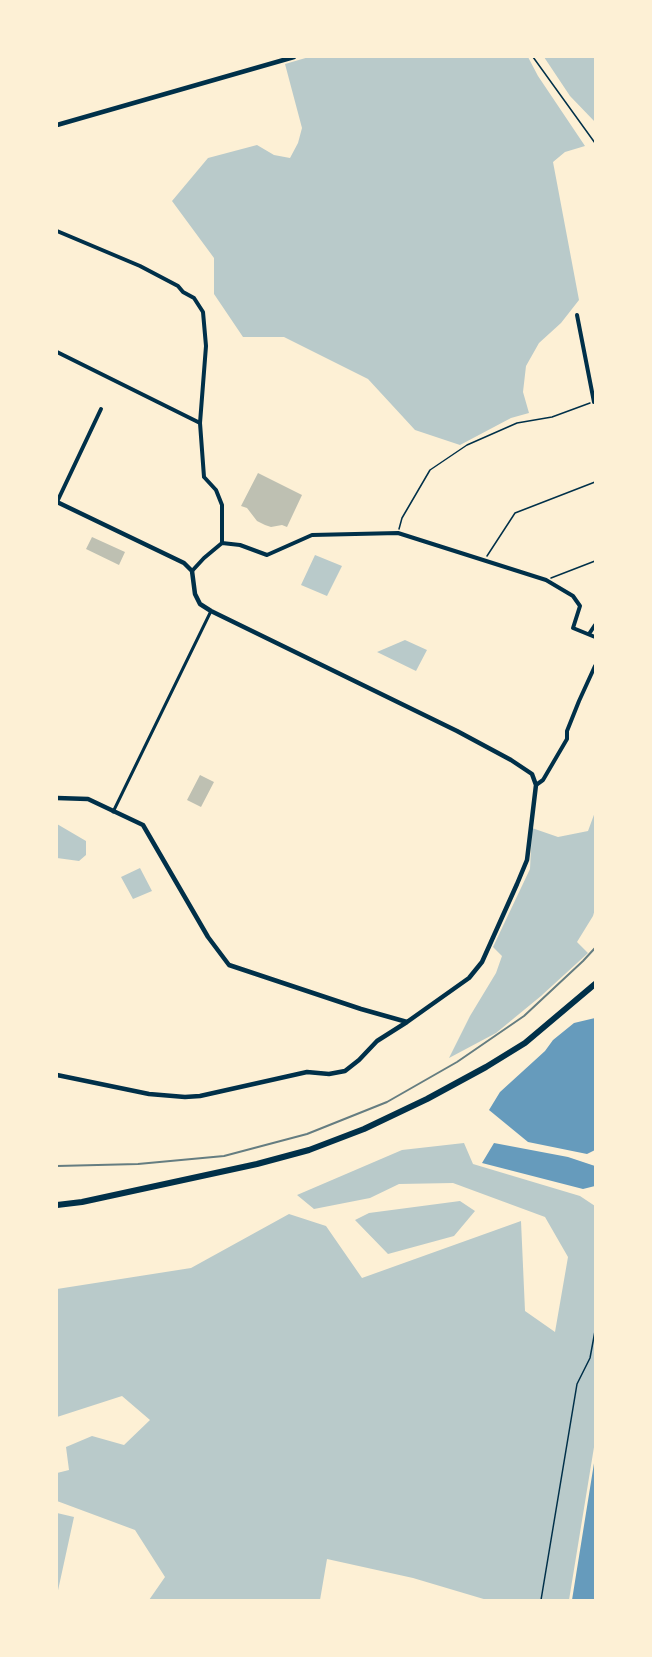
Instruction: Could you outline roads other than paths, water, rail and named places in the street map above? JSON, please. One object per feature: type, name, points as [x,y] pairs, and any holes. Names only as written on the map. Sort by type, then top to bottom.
[{"type":"main road","points":[[57,1205],[82,1202],[256,1164],[309,1150],[364,1129],[486,1067],[525,1042],[595,984]]},
{"type":"street","points":[[57,125],[294,57]]},
{"type":"street","points":[[57,231],[140,266],[178,286],[194,298],[203,312],[206,345],[200,423],[204,477],[216,490],[222,506],[222,543]]},
{"type":"street","points":[[577,315],[594,402]]},
{"type":"street","points":[[57,351],[200,423]]},
{"type":"street","points":[[57,1075],[163,1096],[184,1097],[200,1096],[307,1072],[329,1074],[345,1071],[360,1060],[377,1041],[469,978],[482,962],[527,860],[536,785],[532,774],[511,760],[211,611],[200,603],[195,594],[192,572],[184,563],[57,502],[101,409]]},
{"type":"street","points":[[192,572],[222,543],[240,545],[267,555],[312,535],[398,532],[546,580],[573,596],[580,606],[573,628],[595,637]]},
{"type":"street","points":[[114,812],[211,611]]},
{"type":"street","points":[[589,634],[595,625]]},
{"type":"street","points":[[536,785],[543,780],[567,739],[567,731],[595,666]]},
{"type":"street","points":[[57,798],[88,799],[143,825],[208,937],[229,965],[407,1022]]},
{"type":"water","points":[[595,1018],[595,1150],[587,1154],[528,1142],[489,1110],[500,1092],[545,1051],[553,1040],[574,1023]]},
{"type":"water","points":[[494,1143],[568,1157],[595,1166],[595,1186],[583,1189],[482,1163]]},
{"type":"water","points":[[595,1457],[595,1600],[572,1600]]},
{"type":"railway","points":[[57,1166],[138,1164],[224,1156],[307,1134],[387,1102],[457,1062],[524,1016],[595,948]]}]
